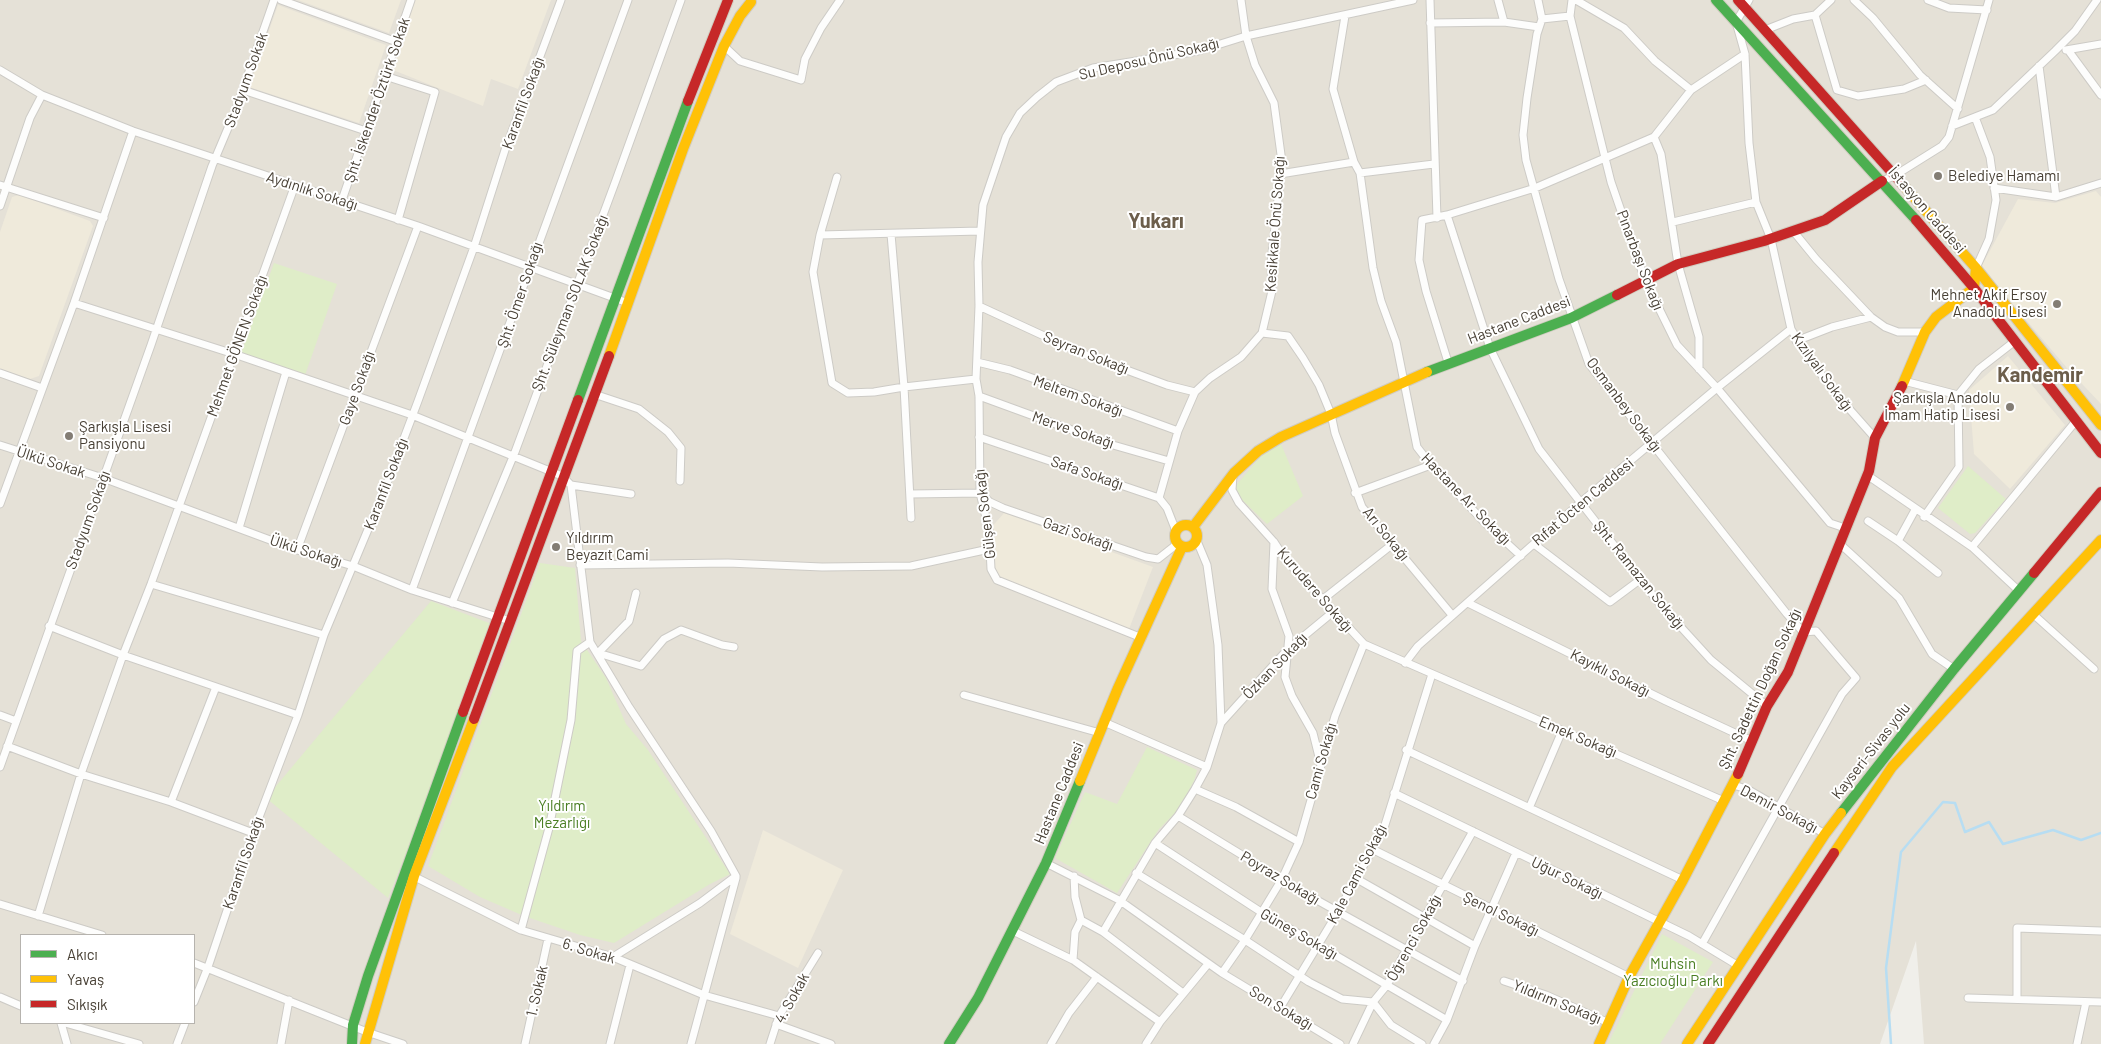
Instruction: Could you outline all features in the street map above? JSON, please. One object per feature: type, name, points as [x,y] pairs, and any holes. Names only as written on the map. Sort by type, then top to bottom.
[{"type":"main road","points":[[365,1044],[409,874],[551,473],[694,86],[728,0]]},
{"type":"main road","points":[[352,1044],[353,1025],[368,976],[510,621],[686,141],[724,46],[751,0]]},
{"type":"main road","name":"İstasyon Caddesi","points":[[1716,0],[1882,181],[1974,288],[2101,453]]},
{"type":"main road","name":"İstasyon Caddesi","points":[[1744,2],[1766,30],[1976,268],[2101,425]]},
{"type":"main road","name":"Hastane Caddesi","points":[[1193,527],[1234,473],[1258,451],[1281,437],[1448,362],[1571,318],[1678,264],[1771,239],[1825,220],[1882,181]]},
{"type":"main road","points":[[1974,288],[1976,268]]},
{"type":"main road","name":"Şht. Sadettin Doğan Sokağı","points":[[1599,1044],[1629,977],[1733,785],[1767,706],[1788,672],[1867,475],[1875,438],[1904,381],[1925,332],[1936,318],[1974,288]]},
{"type":"main road","name":"Kayseri-Sivas yolu","points":[[1687,1044],[1737,965],[1825,834],[1954,669],[2101,492]]},
{"type":"main road","points":[[1182,526],[1193,527],[1197,533],[1197,541],[1189,548],[1180,545],[1175,538],[1176,531],[1182,526]]},
{"type":"main road","name":"Kayseri-Sivas yolu","points":[[1708,1044],[1892,767],[2101,540]]},
{"type":"main road","name":"Hastane Caddesi","points":[[949,1044],[978,998],[1046,863],[1180,545]]},
{"type":"street","name":"Stadyum Sokak","points":[[216,159],[243,90],[274,0]]},
{"type":"street","points":[[281,0],[397,42]]},
{"type":"street","name":"Şht. İskender Öztürk Sokak","points":[[342,200],[411,0]]},
{"type":"street","name":"Karanfil Sokağı","points":[[195,1000],[208,967],[253,833],[298,714],[324,635],[412,415],[474,247],[505,150],[561,0]]},
{"type":"street","name":"Şht. Ömer Sokağı","points":[[412,590],[529,267],[616,39],[628,0]]},
{"type":"street","name":"Şht. Süleyman SOLAK Sokağı","points":[[452,603],[512,458],[681,0]]},
{"type":"street","points":[[724,46],[740,61],[801,80],[805,59],[821,28],[840,0]]},
{"type":"street","name":"Kesikkale Önü Sokağı","points":[[1240,0],[1246,36],[1255,65],[1274,102],[1282,162],[1271,263],[1272,291],[1262,333]]},
{"type":"street","name":"Su Deposu Önü Sokağı","points":[[978,262],[983,205],[1006,137],[1020,113],[1037,96],[1056,82],[1093,68],[1198,51],[1246,36],[1413,0]]},
{"type":"street","points":[[1430,0],[1437,218]]},
{"type":"street","points":[[1498,0],[1504,22]]},
{"type":"street","points":[[1538,0],[1541,23]]},
{"type":"street","points":[[1430,23],[1541,23],[1570,16],[1572,0]]},
{"type":"street","points":[[1576,0],[1624,28],[1655,61],[1691,90]]},
{"type":"street","points":[[1766,30],[1793,19],[1815,15],[1831,0]]},
{"type":"street","points":[[1854,0],[1873,18],[1926,80],[1958,109]]},
{"type":"street","points":[[1928,0],[1949,8],[1987,10]]},
{"type":"street","points":[[1882,181],[1894,176],[1942,146],[1949,137],[1989,0]]},
{"type":"street","points":[[1952,126],[1993,110],[2056,51],[2075,30],[2097,0]]},
{"type":"street","points":[[1736,22],[1744,2]]},
{"type":"street","points":[[1815,15],[1838,90],[1858,96],[1904,89],[1926,80]]},
{"type":"street","points":[[1345,16],[1333,89],[1354,162],[1360,173],[1434,164]]},
{"type":"street","name":"Pınarbaşı Sokağı","points":[[1570,16],[1605,158],[1645,280],[1677,345],[1717,388],[1830,523],[1845,528]]},
{"type":"street","name":"Kızılyalı Sokağı","points":[[1736,22],[1745,54],[1749,143],[1756,202],[1771,239],[1791,329],[1796,342],[1844,404],[1875,438]]},
{"type":"street","name":"Osmanbey Sokağı","points":[[1541,23],[1523,135],[1526,160],[1571,318],[1589,364],[1786,614],[1803,632]]},
{"type":"street","points":[[2056,51],[2101,44]]},
{"type":"street","points":[[2068,50],[2101,95]]},
{"type":"street","points":[[1448,362],[1426,291],[1419,260],[1422,220],[1448,215],[1535,188],[1654,137],[1691,90],[1745,54]]},
{"type":"street","points":[[2040,66],[2056,197]]},
{"type":"street","name":"Aydınlık Sokağı","points":[[0,70],[42,95],[133,131],[418,226],[628,303]]},
{"type":"street","points":[[385,76],[435,92],[398,220]]},
{"type":"street","points":[[243,90],[366,132]]},
{"type":"street","points":[[0,206],[3,186],[30,118],[42,95]]},
{"type":"street","points":[[1975,117],[1990,157],[1996,200],[1989,239],[1976,268]]},
{"type":"street","points":[[0,504],[18,451],[74,304],[133,131]]},
{"type":"street","points":[[1654,137],[1661,154],[1678,264],[1699,337],[1700,369]]},
{"type":"street","name":"Stadyum Sokağı","points":[[0,767],[216,159]]},
{"type":"street","points":[[1280,174],[1354,162]]},
{"type":"street","name":"Hastane Ar. Sokağı","points":[[1360,173],[1373,268],[1381,301],[1396,342],[1417,446],[1431,466],[1485,523],[1521,556]]},
{"type":"street","points":[[837,177],[820,235],[813,272],[832,383],[848,393],[874,392],[976,379]]},
{"type":"street","points":[[1994,188],[2056,197],[2101,184]]},
{"type":"street","name":"Mehmet GÖNEN Sokağı","points":[[38,916],[81,774],[123,655],[152,584],[178,507],[295,185]]},
{"type":"street","points":[[3,186],[104,218]]},
{"type":"street","points":[[1673,222],[1756,202]]},
{"type":"street","name":"Şht. Ramazan Sokağı","points":[[1448,215],[1490,348],[1539,449],[1659,603],[1711,660],[1767,706]]},
{"type":"street","name":"Gaye Sokağı","points":[[297,550],[418,226]]},
{"type":"street","points":[[820,235],[980,231]]},
{"type":"street","points":[[1794,232],[1816,260],[1871,317],[1885,327],[1898,332],[1925,332]]},
{"type":"street","points":[[891,234],[904,387],[911,518]]},
{"type":"street","name":"Gülşen Sokağı","points":[[978,262],[979,306],[976,379],[979,396],[980,493],[990,530],[989,549],[992,569],[997,580],[1142,638]]},
{"type":"street","points":[[74,304],[156,328],[412,415],[512,458],[562,476],[571,485],[631,494]]},
{"type":"street","name":"Seyran Sokağı","points":[[979,306],[1081,352],[1167,385],[1195,392]]},
{"type":"street","points":[[1796,342],[1832,327],[1871,317]]},
{"type":"street","name":"Rıfat Öcten Caddesi","points":[[1405,663],[1418,646],[1580,503],[1717,388],[1791,329]]},
{"type":"street","points":[[1176,531],[1167,508],[1158,498],[1178,431],[1195,392],[1210,378],[1241,357],[1262,333]]},
{"type":"street","name":"Arı Sokağı","points":[[1262,333],[1288,336],[1319,385],[1331,414],[1335,433],[1355,493],[1362,507],[1452,615]]},
{"type":"street","points":[[1924,517],[1958,467],[1958,395],[1979,369],[2016,342]]},
{"type":"street","name":"Meltem Sokağı","points":[[977,362],[1010,370],[1178,431]]},
{"type":"street","points":[[239,528],[286,372]]},
{"type":"street","points":[[0,373],[42,388]]},
{"type":"street","points":[[1904,381],[1958,395]]},
{"type":"street","points":[[594,394],[639,409],[668,432],[681,448],[680,481]]},
{"type":"street","name":"Merve Sokağı","points":[[979,396],[1113,445],[1169,461]]},
{"type":"street","points":[[1972,547],[2076,420]]},
{"type":"street","name":"Safa Sokağı","points":[[979,437],[1158,498]]},
{"type":"street","name":"Ülkü Sokak","points":[[0,445],[102,478]]},
{"type":"street","points":[[1355,493],[1431,466]]},
{"type":"street","name":"Kurudere Sokağı","points":[[1234,473],[1232,490],[1239,504],[1274,542],[1285,559],[1332,612],[1364,644],[1432,674]]},
{"type":"street","points":[[1867,475],[1924,517],[1972,547],[2018,590]]},
{"type":"street","name":"Ülkü Sokağı","points":[[102,478],[297,550],[353,566],[412,590],[510,621]]},
{"type":"street","points":[[571,485],[590,642],[629,707],[711,831],[736,876],[691,1044]]},
{"type":"street","points":[[910,494],[980,493]]},
{"type":"street","name":"Gazi Sokağı","points":[[980,493],[990,502],[1003,508],[1146,558],[1158,559],[1180,545]]},
{"type":"street","points":[[1898,541],[1915,510]]},
{"type":"street","points":[[1868,521],[1898,541],[1938,573]]},
{"type":"street","points":[[1103,932],[1119,900],[1154,843],[1178,816],[1195,789],[1207,767],[1221,723],[1218,645],[1208,565],[1197,541]]},
{"type":"street","points":[[1274,542],[1272,589],[1289,636],[1285,677],[1292,696],[1313,733],[1320,761]]},
{"type":"street","points":[[1839,543],[1868,566],[1899,598],[1932,654],[1954,669]]},
{"type":"street","points":[[1322,600],[1394,544]]},
{"type":"street","points":[[1534,544],[1610,602],[1641,579]]},
{"type":"street","points":[[580,565],[728,563],[822,567],[911,566],[989,549]]},
{"type":"street","points":[[152,584],[324,635]]},
{"type":"street","points":[[598,653],[629,621],[636,593]]},
{"type":"street","name":"Kayıklı Sokağı","points":[[1468,603],[1752,742]]},
{"type":"street","name":"Özkan Sokağı","points":[[1221,723],[1287,650],[1332,612]]},
{"type":"street","points":[[2033,614],[2094,669]]},
{"type":"street","points":[[49,626],[123,655],[298,714]]},
{"type":"street","points":[[598,653],[641,666],[664,639],[681,630],[722,645],[734,647]]},
{"type":"street","points":[[1702,944],[1842,694],[1856,678],[1816,631],[1803,632]]},
{"type":"street","points":[[522,930],[549,828],[571,720],[577,651],[590,642]]},
{"type":"street","name":"Cami Sokağı","points":[[1222,973],[1282,880],[1299,842],[1320,761],[1335,716],[1364,644]]},
{"type":"street","name":"Emek Sokağı","points":[[1432,674],[1724,801]]},
{"type":"street","name":"Kale Cami Sokağı","points":[[1280,1008],[1374,850],[1384,828],[1406,750],[1432,674]]},
{"type":"street","points":[[170,802],[216,687]]},
{"type":"street","points":[[964,695],[1100,733]]},
{"type":"street","points":[[0,715],[16,721]]},
{"type":"street","points":[[1104,722],[1207,767]]},
{"type":"street","points":[[1530,806],[1562,731]]},
{"type":"street","points":[[7,746],[81,774],[170,802],[253,833]]},
{"type":"street","points":[[1406,750],[1530,806],[1683,880]]},
{"type":"street","name":"Demir Sokağı","points":[[1733,785],[1747,789],[1825,834]]},
{"type":"street","points":[[1195,789],[1236,807],[1299,842]]},
{"type":"street","name":"Uğur Sokağı","points":[[1394,793],[1659,922],[1737,965]]},
{"type":"street","name":"Poyraz Sokağı","points":[[1178,816],[1282,880],[1463,981]]},
{"type":"street","name":"Öğrenci Sokağı","points":[[1353,1044],[1373,1002],[1388,985],[1473,831]]},
{"type":"street","name":"Güneş Sokağı","points":[[1154,843],[1261,912],[1447,1020]]},
{"type":"street","name":"Şenol Sokağı","points":[[1374,850],[1491,910],[1629,977]]},
{"type":"street","points":[[1434,1044],[1447,1020],[1475,946],[1516,853]]},
{"type":"street","name":"Son Sokağı","points":[[1046,863],[1119,900],[1208,964],[1340,1044]]},
{"type":"street","points":[[1136,873],[1245,940],[1300,977],[1342,999],[1373,1002],[1391,1025],[1422,1044]]},
{"type":"street","name":"6. Sokak","points":[[409,874],[522,930],[612,958],[704,994],[779,1016]]},
{"type":"street","points":[[612,958],[700,903],[736,876]]},
{"type":"street","points":[[1073,960],[1074,932],[1081,920],[1075,897],[1074,876]]},
{"type":"street","points":[[1357,879],[1475,946]]},
{"type":"street","points":[[0,904],[99,934]]},
{"type":"street","points":[[1081,920],[1103,932],[1183,993]]},
{"type":"street","points":[[2017,1000],[2016,928],[2101,931]]},
{"type":"street","points":[[1013,931],[1073,960],[1160,1022]]},
{"type":"street","name":"1. Sokak","points":[[525,1044],[548,938]]},
{"type":"street","name":"4. Sokak","points":[[770,1044],[779,1016],[818,953]]},
{"type":"street","points":[[195,963],[367,1032],[403,1044]]},
{"type":"street","points":[[1146,1044],[1160,1022],[1208,964]]},
{"type":"street","points":[[610,1044],[630,965]]},
{"type":"street","points":[[1051,1044],[1069,1013],[1096,977]]},
{"type":"street","name":"Yıldırım Sokağı","points":[[1504,982],[1546,995],[1609,1023]]},
{"type":"street","points":[[0,997],[20,1006]]},
{"type":"street","points":[[1968,998],[2101,1002]]},
{"type":"street","points":[[281,1044],[289,1000]]},
{"type":"street","points":[[2077,1044],[2086,1002]]},
{"type":"street","points":[[61,1024],[67,1044]]},
{"type":"street","points":[[69,1024],[139,1044]]},
{"type":"street","points":[[177,1044],[185,1024]]},
{"type":"street","points":[[776,1024],[831,1044]]},
{"type":"shaded area","points":[[0,0],[2101,0],[2101,1044],[1924,1044],[1916,941],[1880,1044],[0,1044]]},
{"type":"shaded area","points":[[298,0],[401,0],[389,33]]},
{"type":"shaded area","points":[[414,0],[551,0],[518,89],[491,79],[483,106],[388,68]]},
{"type":"shaded area","points":[[278,5],[386,45],[359,123],[249,87]]},
{"type":"shaded area","name":"Mehnet Akif Ersoy Anadolu Lisesi","points":[[2096,191],[2101,197],[2101,404],[2067,368],[1981,267],[2018,199],[2055,203]]},
{"type":"shaded area","points":[[19,195],[90,221],[93,226],[39,376],[30,379],[0,369],[0,232],[12,197]]},
{"type":"shaded area","name":"Şarkışla Anadolu İmam Hatip Lisesi","points":[[2008,356],[2065,425],[2010,489],[1974,454],[1969,390]]},
{"type":"shaded area","points":[[1004,513],[1153,567],[1129,629],[994,575],[989,530]]},
{"type":"shaded area","points":[[763,830],[843,870],[798,968],[730,934]]},
{"type":"green space","points":[[274,263],[337,284],[304,378],[240,356]]},
{"type":"green space","points":[[1281,444],[1303,496],[1267,524],[1232,490],[1262,455]]},
{"type":"green space","points":[[1968,466],[2006,499],[1975,533],[1970,534],[1938,508]]},
{"type":"green space","name":"Yıldırım Mezarlığı","points":[[540,563],[575,568],[581,641],[606,678],[626,724],[648,750],[730,874],[710,884],[614,943],[580,935],[524,916],[480,897],[428,866]]},
{"type":"green space","points":[[431,601],[497,626],[388,898],[266,798]]},
{"type":"green space","points":[[1147,747],[1197,770],[1194,781],[1178,810],[1159,829],[1117,893],[1055,858],[1085,792],[1117,804]]},
{"type":"green space","name":"Muhsin Yazıcıoğlu Parkı","points":[[1662,934],[1713,962],[1660,1044],[1608,1044]]},
{"type":"waterway","points":[[1891,1044],[1886,968],[1901,852],[1943,802],[1955,803],[1965,832],[1989,822],[2003,844],[2053,830],[2081,840],[2101,833]]},
{"type":"traffic: fast","points":[[1716,0],[1916,220]]},
{"type":"traffic: fast","points":[[578,400],[688,101]]},
{"type":"traffic: fast","points":[[1427,372],[1571,318],[1617,295]]},
{"type":"traffic: fast","points":[[1841,813],[1954,669],[2034,573]]},
{"type":"traffic: fast","points":[[352,1044],[353,1025],[368,976],[463,712]]},
{"type":"traffic: fast","points":[[949,1044],[978,998],[1046,863],[1080,781]]},
{"type":"traffic: slow","points":[[609,356],[683,149],[724,46],[740,16],[751,2]]},
{"type":"traffic: slow","points":[[1904,186],[1976,268],[2101,425]]},
{"type":"traffic: slow","points":[[1902,386],[1925,332],[1936,317],[1974,288],[1976,268]]},
{"type":"traffic: slow","points":[[1193,527],[1234,473],[1258,451],[1281,437],[1427,372]]},
{"type":"traffic: slow","points":[[1182,525],[1190,525],[1197,532],[1197,536],[1197,540],[1190,547],[1182,547],[1175,540],[1175,532],[1182,525]]},
{"type":"traffic: slow","points":[[1834,853],[1892,767],[2101,540]]},
{"type":"traffic: slow","points":[[1080,781],[1118,688],[1182,547]]},
{"type":"traffic: slow","points":[[365,1044],[414,876],[474,719]]},
{"type":"traffic: slow","points":[[1599,1044],[1629,977],[1683,880],[1738,774]]},
{"type":"traffic: slow","points":[[1687,1044],[1825,834],[1841,813]]},
{"type":"traffic: jam","points":[[688,101],[728,0]]},
{"type":"traffic: jam","points":[[1738,0],[1904,186]]},
{"type":"traffic: jam","points":[[1617,295],[1678,264],[1764,241],[1825,220],[1882,181]]},
{"type":"traffic: jam","points":[[1916,220],[1974,288],[2101,453]]},
{"type":"traffic: jam","points":[[474,719],[609,356]]},
{"type":"traffic: jam","points":[[1738,774],[1767,706],[1788,672],[1869,471],[1875,438],[1902,386]]},
{"type":"traffic: jam","points":[[463,712],[578,400]]},
{"type":"traffic: jam","points":[[2034,573],[2101,492]]},
{"type":"traffic: jam","points":[[1708,1044],[1834,853]]},
{"type":"place","name":"Belediye Hamamı","points":[[1938,176]]},
{"type":"place","name":"Mehnet Akif Ersoy Anadolu Lisesi","points":[[2057,304]]},
{"type":"place","name":"Şarkışla Anadolu İmam Hatip Lisesi","points":[[2010,407]]},
{"type":"place","name":"Şarkışla Lisesi Pansiyonu","points":[[69,436]]},
{"type":"place","name":"Yıldırım Beyazıt Cami","points":[[556,547]]},
{"type":"district","name":"Yukarı","points":[[1156,221]]},
{"type":"district","name":"Kandemir","points":[[2040,375]]}]
